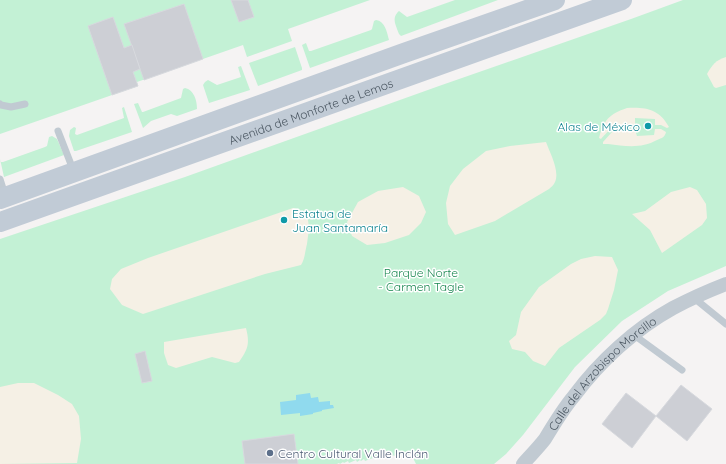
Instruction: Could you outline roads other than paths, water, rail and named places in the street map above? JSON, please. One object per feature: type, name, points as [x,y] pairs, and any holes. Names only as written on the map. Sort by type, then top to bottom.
[{"type":"street","name":"Avenida de Monforte de Lemos","points":[[2,192],[74,172],[555,0]]},
{"type":"street","name":"Avenida de Monforte de Lemos","points":[[0,222],[620,0]]},
{"type":"street","name":"Calle del Arzobispo Morcillo","points":[[523,464],[544,440],[574,396],[610,355],[634,334],[672,308],[726,284]]},
{"type":"lane","points":[[0,104],[11,107],[25,104]]},
{"type":"lane","points":[[58,132],[74,172]]},
{"type":"lane","points":[[693,298],[726,324]]},
{"type":"lane","points":[[634,334],[682,370]]},
{"type":"water","points":[[310,393],[311,398],[318,397],[319,402],[330,401],[330,405],[333,405],[334,408],[300,416],[300,413],[281,415],[280,402],[296,400],[296,395]]},
{"type":"place","name":"Alas de México","points":[[648,126]]},
{"type":"place","name":"Estatua de Juan Santamaría","points":[[284,220]]},
{"type":"place","name":"Centro Cultural Valle Inclán","points":[[270,453]]},
{"type":"park label","name":"Parque Norte - Carmen Tagle","points":[[421,279]]}]
